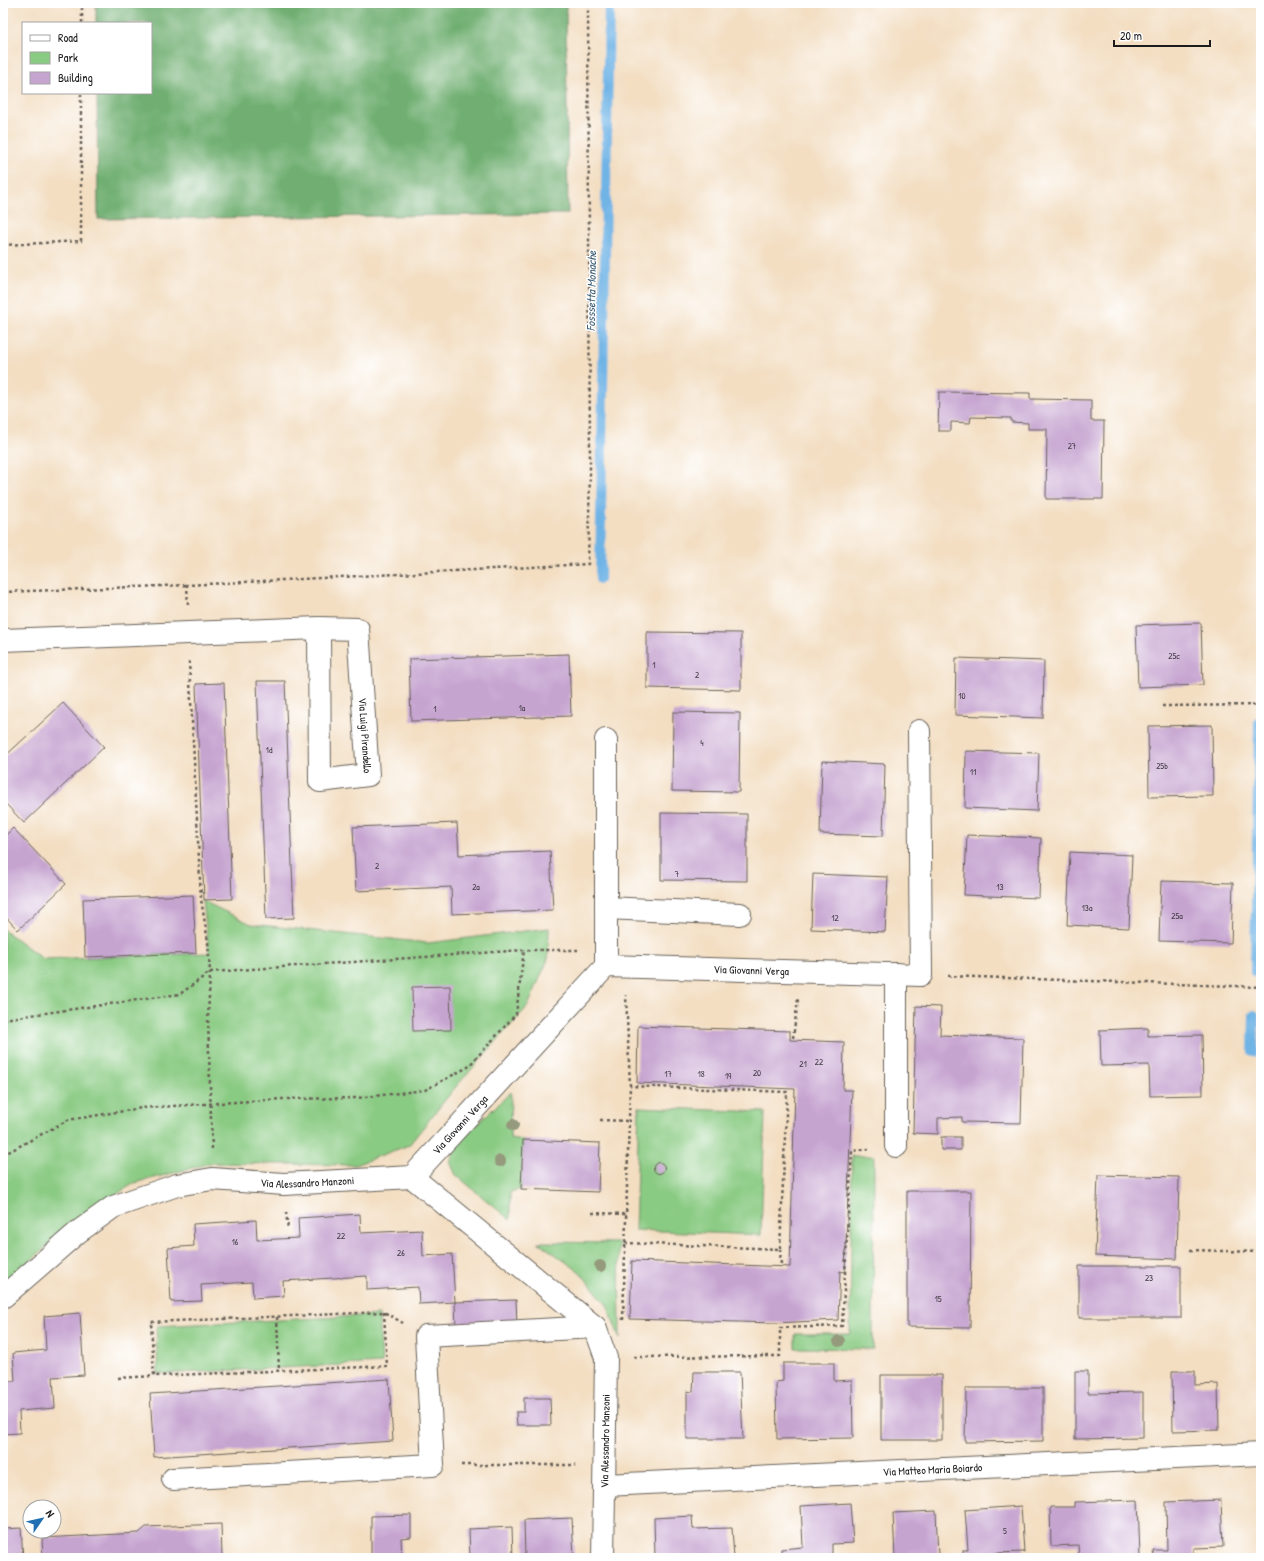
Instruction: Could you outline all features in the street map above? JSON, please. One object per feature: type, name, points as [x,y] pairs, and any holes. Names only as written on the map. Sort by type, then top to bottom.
[{"type":"street","name":"Via Luigi Pirandello","points":[[3,640],[319,628],[358,629],[368,775],[320,781],[319,628]]},
{"type":"street","points":[[920,731],[921,975]]},
{"type":"street","points":[[606,740],[606,908],[613,961]]},
{"type":"street","points":[[606,908],[740,914]]},
{"type":"street","name":"Via Giovanni Verga","points":[[412,1177],[613,961],[801,971],[921,975]]},
{"type":"street","points":[[896,974],[896,1146]]},
{"type":"street","points":[[412,1177],[595,1327]]},
{"type":"street","name":"Via Alessandro Manzoni","points":[[3,1297],[78,1232],[113,1207],[177,1185],[212,1179],[284,1184],[412,1177]]},
{"type":"street","points":[[173,1479],[433,1465],[426,1336],[595,1327]]},
{"type":"street","name":"Via Alessandro Manzoni","points":[[595,1327],[606,1358],[604,1558]]},
{"type":"street","name":"Via Matteo Maria Boiardo","points":[[605,1475],[1261,1454]]},
{"type":"path","points":[[82,3],[82,22]]},
{"type":"path","points":[[3,592],[187,585],[588,564],[590,470],[588,3]]},
{"type":"path","points":[[3,245],[81,241],[81,94]]},
{"type":"path","points":[[187,585],[188,609],[193,610],[188,633],[201,899],[208,942],[210,972],[208,1019],[212,1103],[212,1179]]},
{"type":"path","points":[[1162,706],[1261,704]]},
{"type":"path","points":[[3,1155],[68,1120],[142,1108],[282,1099],[357,1098],[424,1090],[468,1067],[516,1014],[524,950]]},
{"type":"path","points":[[3,1019],[180,994],[210,972],[524,950],[613,961],[630,1086],[623,1321]]},
{"type":"path","points":[[793,1038],[801,971]]},
{"type":"path","points":[[921,975],[1261,987]]},
{"type":"path","points":[[630,1086],[787,1091],[780,1266]]},
{"type":"path","points":[[600,1120],[629,1121]]},
{"type":"path","points":[[628,1354],[638,1358],[780,1356],[780,1328],[842,1326],[852,1151],[896,1146]]},
{"type":"path","points":[[592,1213],[626,1214]]},
{"type":"path","points":[[625,1243],[780,1249]]},
{"type":"path","points":[[1190,1250],[1258,1252]]},
{"type":"path","points":[[118,1378],[387,1366],[384,1312]]},
{"type":"path","points":[[154,1376],[151,1322],[384,1312],[426,1336]]},
{"type":"path","points":[[277,1317],[279,1371]]},
{"type":"path","points":[[433,1465],[605,1475]]},
{"type":"green space","points":[[96,3],[566,3],[568,214],[98,219],[97,94],[152,94],[152,22],[96,22]]},
{"type":"green space","points":[[203,901],[251,924],[428,943],[549,928],[548,959],[528,1006],[454,1089],[409,1145],[355,1165],[211,1163],[135,1183],[80,1216],[3,1286],[3,929],[43,959],[209,953]]},
{"type":"green space","points":[[511,1092],[510,1138],[523,1140],[521,1189],[510,1192],[510,1220],[456,1175],[450,1162],[456,1144]]},
{"type":"green space","points":[[639,1107],[765,1112],[761,1235],[635,1230]]},
{"type":"green space","points":[[852,1156],[874,1156],[873,1349],[795,1348],[795,1334],[850,1334]]},
{"type":"green space","points":[[538,1242],[619,1243],[620,1339],[607,1305],[580,1272]]},
{"type":"green space","points":[[379,1315],[382,1363],[158,1374],[156,1326]]},
{"type":"building","points":[[939,392],[1030,393],[1030,399],[1091,400],[1091,421],[1104,421],[1103,499],[1046,499],[1047,429],[1028,429],[1028,423],[1011,422],[1011,418],[971,417],[970,423],[951,422],[951,431],[938,431]]},
{"type":"building","points":[[1201,623],[1203,685],[1138,687],[1136,625]]},
{"type":"building","points":[[647,632],[741,633],[741,690],[647,688]]},
{"type":"building","points":[[569,654],[571,716],[411,721],[409,659]]},
{"type":"building","points":[[956,658],[1044,661],[1043,718],[955,715]]},
{"type":"building","points":[[257,681],[285,681],[294,918],[266,919]]},
{"type":"building","points":[[224,683],[232,899],[204,900],[196,684]]},
{"type":"building","points":[[63,703],[104,747],[24,823],[3,801],[3,758]]},
{"type":"building","points":[[673,712],[740,713],[739,792],[672,791]]},
{"type":"building","points":[[1212,725],[1213,796],[1149,797],[1148,726]]},
{"type":"building","points":[[966,751],[1039,753],[1037,811],[965,808]]},
{"type":"building","points":[[822,761],[885,764],[883,836],[820,834]]},
{"type":"building","points":[[661,813],[747,814],[747,881],[661,880]]},
{"type":"building","points":[[457,823],[459,855],[550,851],[553,910],[452,914],[451,887],[356,891],[353,827]]},
{"type":"building","points":[[13,828],[66,884],[18,930],[3,914],[3,838]]},
{"type":"building","points":[[967,835],[1041,838],[1039,898],[964,895]]},
{"type":"building","points":[[1070,852],[1132,855],[1129,928],[1067,925]]},
{"type":"building","points":[[813,874],[888,877],[885,932],[811,929]]},
{"type":"building","points":[[1161,881],[1233,883],[1231,943],[1159,941]]},
{"type":"building","points":[[193,895],[196,953],[85,957],[83,899]]},
{"type":"building","points":[[450,986],[451,1030],[413,1031],[412,987]]},
{"type":"building","points":[[916,1006],[941,1007],[940,1035],[1023,1038],[1021,1123],[962,1122],[962,1117],[938,1118],[938,1134],[913,1133]]},
{"type":"building","points":[[638,1026],[790,1031],[790,1040],[844,1042],[843,1090],[852,1090],[845,1272],[840,1271],[838,1320],[775,1323],[630,1319],[632,1261],[790,1267],[795,1089],[637,1083]]},
{"type":"building","points":[[1148,1028],[1148,1036],[1202,1035],[1203,1095],[1150,1096],[1149,1065],[1101,1066],[1100,1030]]},
{"type":"building","points":[[941,1137],[961,1137],[961,1150],[941,1150]]},
{"type":"building","points":[[523,1140],[600,1143],[598,1192],[521,1189]]},
{"type":"building","points":[[659,1162],[663,1164],[665,1168],[663,1172],[659,1174],[655,1172],[653,1168],[655,1164]]},
{"type":"building","points":[[1098,1175],[1179,1177],[1177,1259],[1095,1256]]},
{"type":"building","points":[[907,1191],[971,1191],[970,1328],[907,1327]]},
{"type":"building","points":[[360,1214],[361,1233],[422,1230],[423,1256],[452,1254],[455,1302],[419,1304],[418,1287],[367,1290],[367,1276],[283,1281],[284,1296],[253,1298],[252,1282],[201,1285],[202,1301],[171,1302],[168,1248],[194,1246],[193,1224],[256,1220],[257,1240],[299,1238],[298,1218]]},
{"type":"building","points":[[1079,1266],[1181,1266],[1181,1318],[1079,1318]]},
{"type":"building","points":[[516,1300],[517,1325],[456,1327],[455,1302]]},
{"type":"building","points":[[80,1313],[84,1375],[53,1377],[55,1408],[19,1411],[20,1433],[3,1434],[3,1382],[15,1381],[13,1353],[46,1350],[44,1316]]},
{"type":"building","points":[[783,1363],[834,1363],[834,1381],[852,1380],[853,1438],[777,1439],[776,1382],[783,1381]]},
{"type":"building","points":[[1075,1371],[1088,1371],[1088,1393],[1143,1392],[1143,1438],[1075,1439]]},
{"type":"building","points":[[1172,1371],[1195,1371],[1195,1385],[1218,1384],[1219,1430],[1173,1431]]},
{"type":"building","points":[[694,1372],[740,1372],[743,1439],[687,1439],[687,1391],[693,1392]]},
{"type":"building","points":[[881,1375],[942,1375],[942,1440],[881,1440]]},
{"type":"building","points":[[389,1379],[393,1441],[154,1457],[150,1394]]},
{"type":"building","points":[[966,1388],[1043,1388],[1043,1441],[965,1442]]},
{"type":"building","points":[[524,1398],[550,1398],[551,1425],[517,1425],[516,1412],[524,1412]]},
{"type":"building","points":[[1138,1500],[1140,1558],[1079,1558],[1078,1545],[1051,1546],[1050,1507],[1075,1507],[1075,1502]]},
{"type":"building","points":[[1221,1500],[1223,1547],[1194,1548],[1194,1558],[1154,1558],[1153,1550],[1167,1550],[1166,1502]]},
{"type":"building","points":[[850,1503],[853,1543],[832,1544],[832,1558],[781,1558],[781,1549],[803,1547],[801,1506]]},
{"type":"building","points":[[1021,1506],[1024,1552],[994,1553],[994,1558],[963,1558],[963,1550],[968,1550],[965,1510]]},
{"type":"building","points":[[936,1511],[938,1556],[895,1558],[893,1513]]},
{"type":"building","points":[[411,1515],[411,1537],[401,1538],[402,1558],[371,1558],[371,1516]]},
{"type":"building","points":[[692,1516],[693,1529],[732,1528],[734,1558],[655,1558],[654,1518]]},
{"type":"building","points":[[572,1518],[574,1558],[525,1558],[524,1520]]},
{"type":"building","points":[[221,1524],[222,1558],[43,1558],[42,1539],[62,1539],[62,1537],[139,1533],[146,1527]]},
{"type":"building","points":[[512,1527],[513,1558],[470,1558],[469,1529]]},
{"type":"building","points":[[21,1528],[23,1558],[3,1558],[3,1529]]},
{"type":"waterway","name":"Fosssetta Monache","points":[[600,579],[609,3]]},
{"type":"waterway","points":[[1255,972],[1259,722]]},
{"type":"waterway","points":[[1253,1052],[1254,1015]]}]
